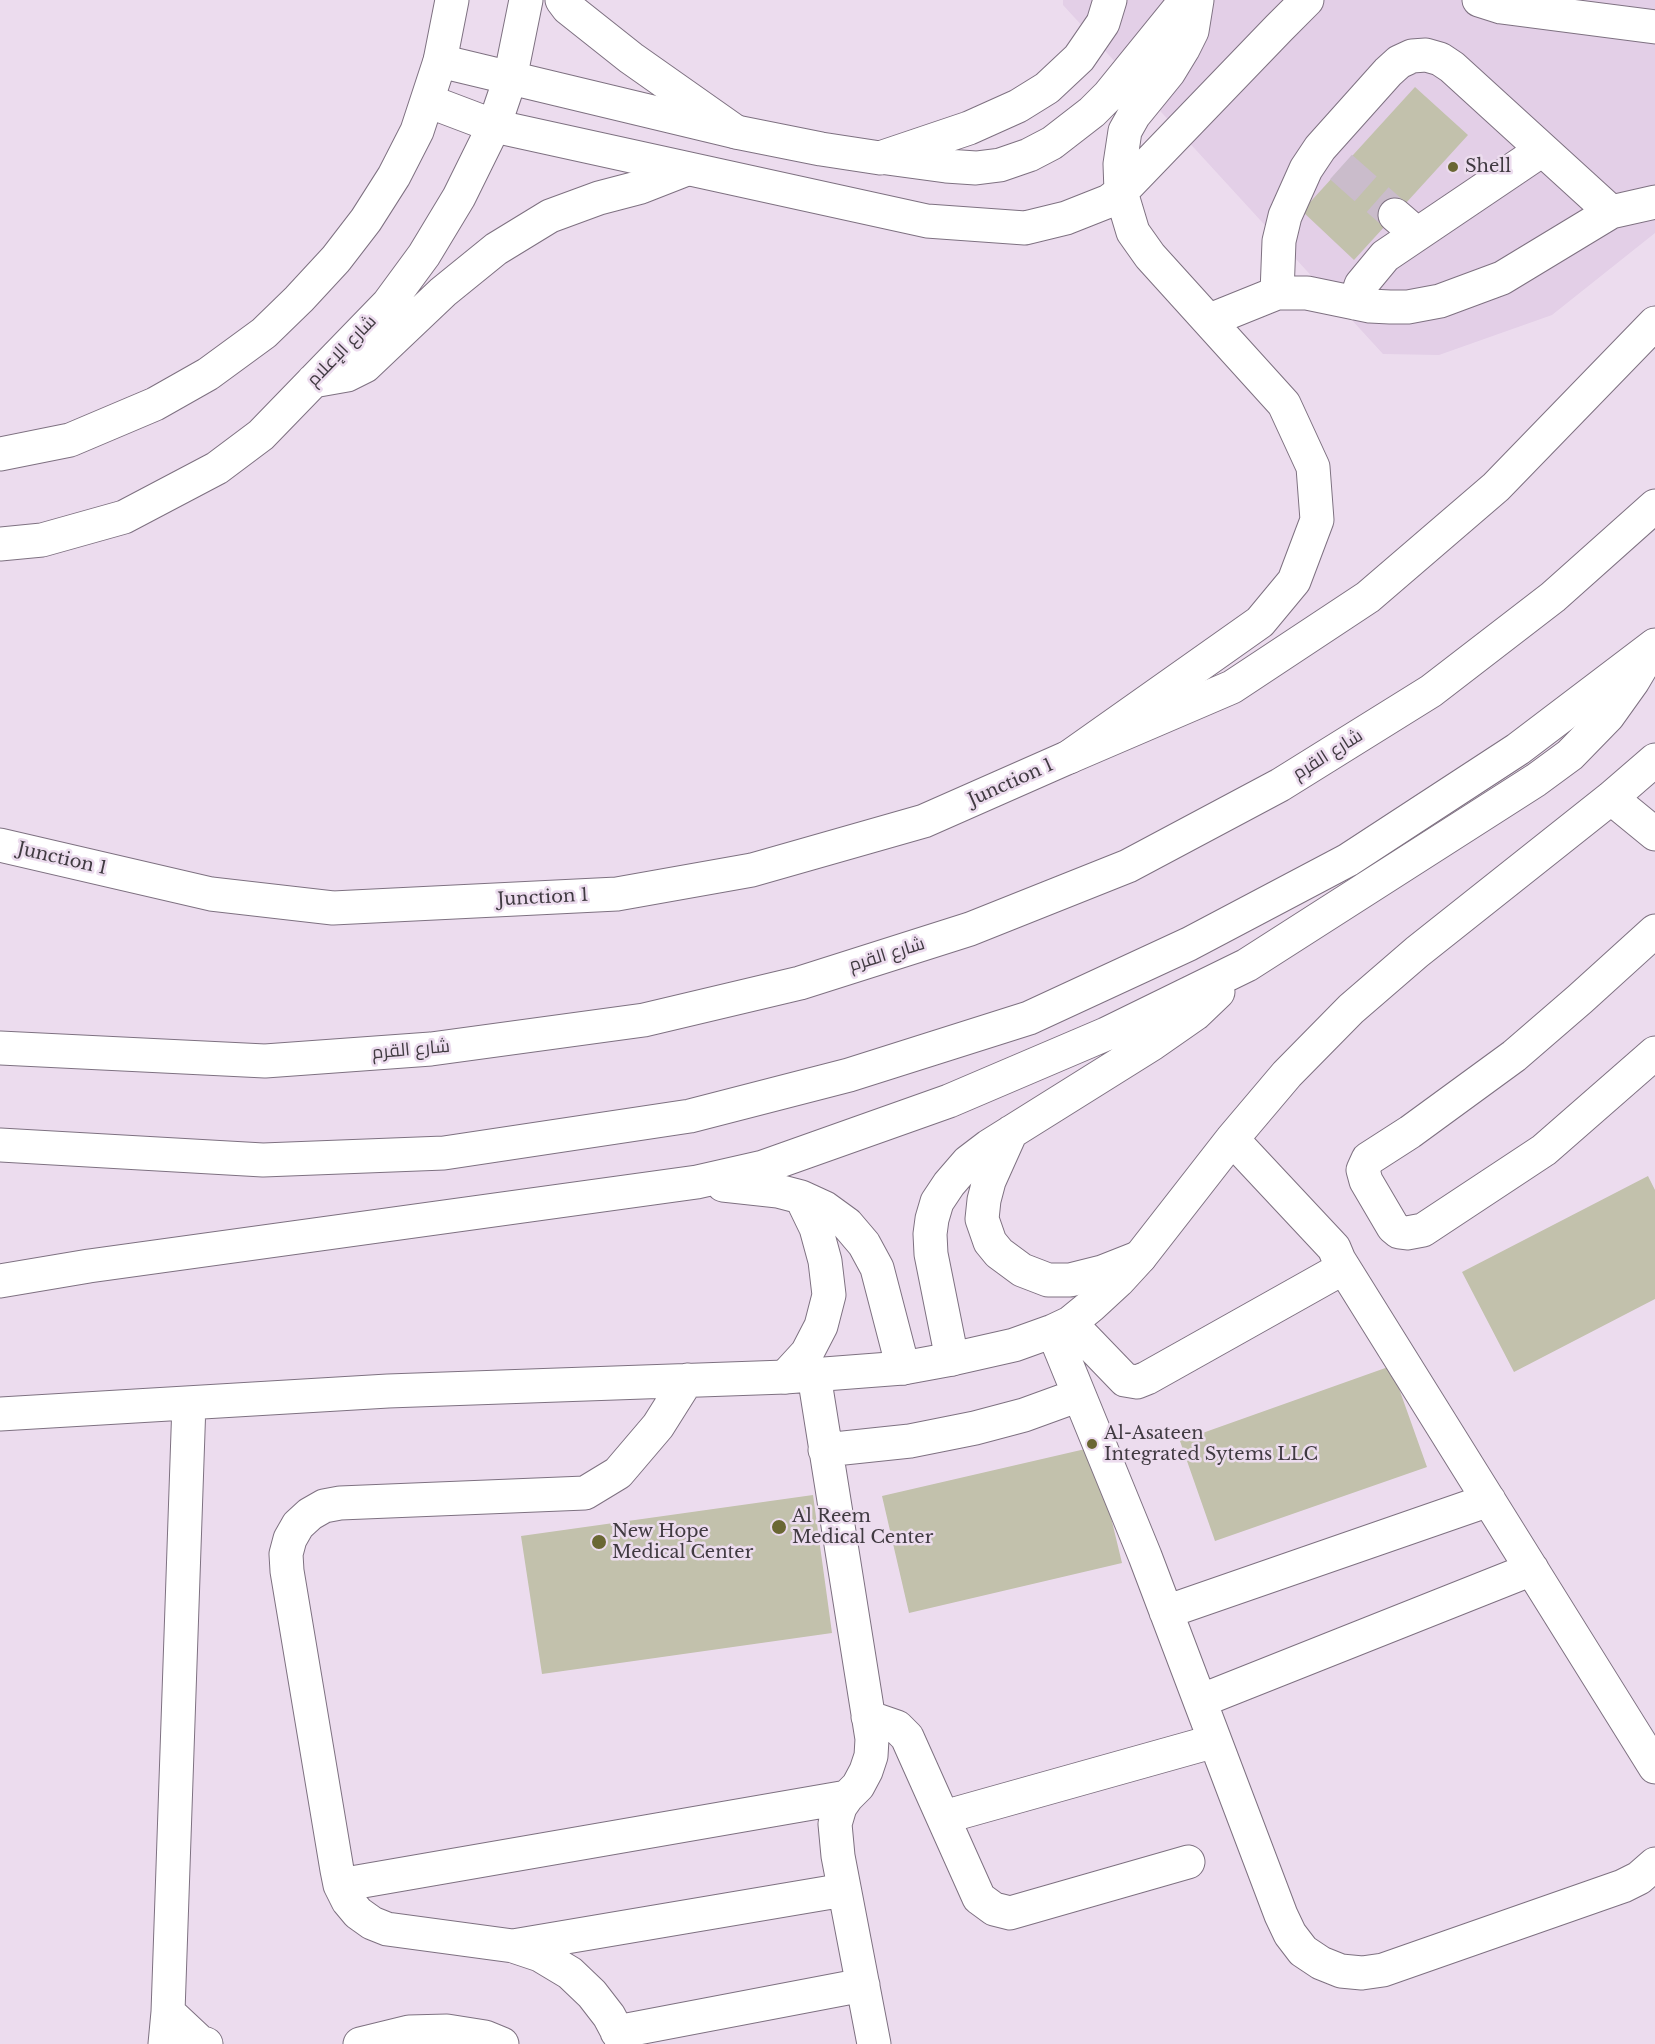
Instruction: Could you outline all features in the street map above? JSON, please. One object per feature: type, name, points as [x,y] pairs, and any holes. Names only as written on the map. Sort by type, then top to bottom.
[{"type":"main road","points":[[0,454],[70,440],[155,404],[208,374],[264,333],[299,299],[336,259],[366,220],[394,176],[417,131],[428,101],[440,61],[452,0]]},
{"type":"main road","name":"شارع الإعلام","points":[[0,544],[42,540],[124,517],[217,468],[261,435],[388,304],[424,255],[459,197],[494,126],[510,79],[526,0]]},
{"type":"main road","points":[[562,0],[568,8],[631,58],[736,132]]},
{"type":"main road","points":[[880,158],[969,128],[1018,106],[1047,88],[1079,58],[1103,23],[1110,0]]},
{"type":"main road","points":[[440,61],[736,132],[821,149],[966,167],[1000,165],[1029,155],[1052,143],[1092,112],[1124,77],[1186,0]]},
{"type":"main road","points":[[1070,757],[1260,622],[1294,581],[1317,520],[1313,467],[1284,405],[1210,320],[1169,278],[1133,232],[1121,192],[1120,164],[1125,131],[1134,115],[1169,72],[1184,49],[1192,31],[1197,0]]},
{"type":"main road","points":[[428,101],[494,126],[927,221],[1025,228],[1066,218],[1108,201],[1121,192],[1307,0]]},
{"type":"main road","points":[[1479,0],[1501,7],[1655,27]]},
{"type":"main road","points":[[1277,293],[1280,241],[1285,216],[1306,169],[1331,158],[1399,62],[1412,56],[1426,55],[1440,59],[1452,67],[1611,212]]},
{"type":"main road","points":[[1092,112],[1125,131]]},
{"type":"main road","points":[[1355,303],[1357,292],[1406,224],[1542,150]]},
{"type":"main road","points":[[313,381],[347,375],[365,366],[443,292],[496,249],[550,216],[599,198],[642,187],[687,169]]},
{"type":"main road","points":[[1210,320],[1277,293],[1307,293],[1390,308],[1440,301],[1502,278],[1611,212],[1655,202]]},
{"type":"main road","points":[[1070,757],[1232,687],[1368,597],[1497,487],[1655,323]]},
{"type":"main road","name":"شارع القرم","points":[[0,1048],[265,1061],[431,1049],[644,1020],[800,982],[970,929],[1128,866],[1280,785],[1431,691],[1554,597],[1655,506]]},
{"type":"main road","points":[[0,1281],[89,1266],[697,1182],[763,1167],[949,1101],[1106,1034],[1247,965],[1536,780],[1569,755],[1608,716],[1654,646]]},
{"type":"main road","points":[[0,1145],[263,1160],[444,1153],[690,1116],[849,1075],[1029,1018],[1189,944],[1348,860],[1518,749],[1654,646]]},
{"type":"main road","name":"Junction 1","points":[[0,845],[211,894],[333,908],[617,894],[752,870],[924,822],[1070,757]]},
{"type":"main road","points":[[0,1414],[388,1390],[800,1376],[903,1368],[1014,1346],[1061,1327],[1092,1305],[1140,1257],[1232,1138],[1287,1074],[1351,1009],[1417,952],[1611,798],[1655,760]]},
{"type":"main road","points":[[1611,798],[1655,834]]},
{"type":"main road","points":[[1655,931],[1514,1056],[1410,1132],[1368,1159],[1363,1170],[1366,1181],[1393,1227],[1400,1232],[1407,1233],[1423,1230],[1544,1150],[1655,1053]]},
{"type":"main road","points":[[952,1359],[931,1254],[932,1219],[937,1202],[968,1162],[1011,1131],[1152,1044],[1195,1014],[1247,965]]},
{"type":"main road","points":[[1011,1131],[989,1181],[982,1219],[990,1242],[999,1253],[1022,1270],[1048,1280],[1070,1280],[1102,1272],[1140,1257]]},
{"type":"main road","points":[[1232,1138],[1334,1248],[1339,1260],[1655,1767]]},
{"type":"main road","points":[[697,1182],[743,1186],[801,1197],[825,1208],[847,1224],[864,1244],[877,1268],[903,1368]]},
{"type":"main road","points":[[801,1197],[816,1228],[825,1261],[829,1295],[821,1326],[807,1353],[800,1376],[825,1450],[872,1739],[871,1756],[866,1771],[858,1786],[846,1797],[840,1807],[835,1824],[844,1890],[874,2044]]},
{"type":"main road","points":[[1061,1327],[1125,1380],[1137,1382],[1148,1378],[1336,1272],[1339,1260]]},
{"type":"main road","points":[[1061,1327],[1079,1395],[1166,1612],[1290,1934],[1304,1951],[1321,1963],[1341,1971],[1362,1973],[1383,1970],[1623,1886],[1639,1878],[1655,1864]]},
{"type":"main road","points":[[687,1380],[658,1426],[618,1473],[585,1493],[340,1503],[324,1506],[310,1514],[298,1525],[290,1539],[286,1554],[287,1571],[340,1885],[348,1901],[358,1913],[372,1923],[387,1929],[513,1946],[540,1955],[570,1973],[592,1994],[609,2016],[621,2038],[863,1985]]},
{"type":"main road","points":[[825,1450],[910,1441],[975,1428],[1024,1415],[1079,1395]]},
{"type":"main road","points":[[165,2044],[168,2012],[189,1403]]},
{"type":"main road","points":[[1166,1612],[1489,1500]]},
{"type":"main road","points":[[1200,1701],[1532,1569]]},
{"type":"main road","points":[[868,1718],[897,1727],[907,1737],[979,1898],[993,1909],[1010,1913],[1188,1862]]},
{"type":"main road","points":[[944,1817],[1215,1741]]},
{"type":"main road","points":[[340,1885],[846,1797]]},
{"type":"main road","points":[[513,1946],[844,1890]]},
{"type":"main road","points":[[168,2012],[206,2044]]},
{"type":"main road","points":[[361,2044],[409,2032],[447,2031],[485,2037],[502,2044]]},
{"type":"shaded area","points":[[1063,0],[1655,0],[1655,233],[1552,315],[1439,355],[1383,354],[1063,5]]},
{"type":"building","points":[[1415,87],[1468,135],[1354,260],[1302,211]]},
{"type":"building","points":[[1648,1176],[1655,1190],[1655,1299],[1514,1372],[1462,1272]]},
{"type":"building","points":[[1391,1366],[1427,1467],[1215,1541],[1180,1441]]},
{"type":"building","points":[[1094,1447],[1122,1563],[909,1613],[882,1496]]},
{"type":"building","points":[[813,1495],[832,1633],[542,1674],[521,1536]]},
{"type":"tunnel","points":[[1341,167],[1395,215]]},
{"type":"place","name":"Shell","points":[[1453,167]]},
{"type":"place","name":"Al-Asateen Integrated Sytems LLC","points":[[1092,1444]]},
{"type":"place","name":"Al Reem Medical Center","points":[[779,1527]]},
{"type":"place","name":"New Hope Medical Center","points":[[599,1542]]}]
